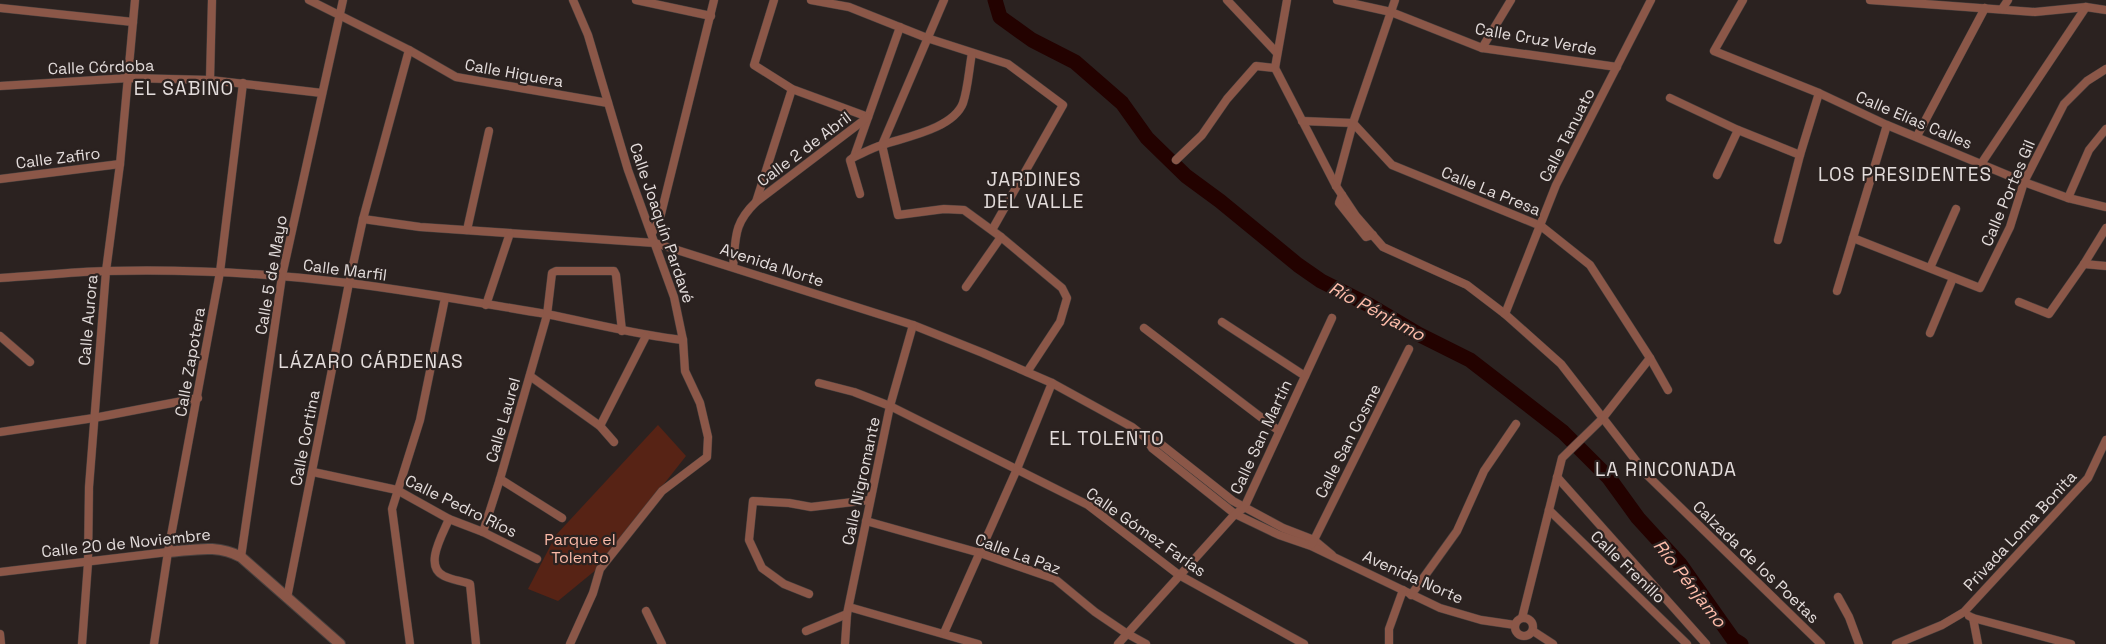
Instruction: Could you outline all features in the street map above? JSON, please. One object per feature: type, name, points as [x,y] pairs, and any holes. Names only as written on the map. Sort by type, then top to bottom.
[{"type":"street","name":"Calle Aurora","points":[[82,644],[88,563],[89,487],[106,271],[120,164],[135,0]]},
{"type":"street","points":[[210,80],[212,0]]},
{"type":"street","name":"Calle Higuera","points":[[309,0],[409,50],[456,76],[608,103]]},
{"type":"street","name":"Calle 5 de Mayo","points":[[241,557],[282,276],[343,0]]},
{"type":"street","name":"Calle Joaquín Pardavé","points":[[570,644],[593,593],[600,569],[662,491],[707,457],[708,437],[700,403],[685,371],[683,340],[674,296],[628,170],[588,35],[573,0]]},
{"type":"street","points":[[636,0],[711,16]]},
{"type":"street","points":[[652,233],[660,218],[714,0]]},
{"type":"street","points":[[774,0],[754,65],[792,89],[868,117]]},
{"type":"street","points":[[811,0],[849,7],[927,38],[1008,64],[1063,105],[992,230]]},
{"type":"street","points":[[944,0],[882,145],[898,214],[944,209],[964,210],[1001,237],[1062,288],[1067,298],[1060,322],[1027,372]]},
{"type":"street","points":[[1226,0],[1277,52]]},
{"type":"street","points":[[1176,160],[1202,135],[1227,99],[1256,66],[1275,68],[1287,0]]},
{"type":"street","name":"Calle Cruz Verde","points":[[1337,0],[1391,12],[1482,48],[1617,67]]},
{"type":"street","points":[[1336,186],[1353,123],[1395,0]]},
{"type":"street","points":[[1482,48],[1510,0]]},
{"type":"street","name":"Calle Tanuato","points":[[1506,314],[1556,185],[1651,0]]},
{"type":"street","name":"Calle Elías Calles","points":[[1743,0],[1714,50],[1819,93],[1887,126],[1917,136],[2024,182],[2068,198],[2106,207]]},
{"type":"street","points":[[1870,0],[2035,12],[2086,8],[2106,10]]},
{"type":"street","points":[[2002,9],[2008,0]]},
{"type":"street","points":[[0,8],[133,22]]},
{"type":"street","points":[[1917,136],[1985,8]]},
{"type":"street","points":[[1981,164],[2086,8]]},
{"type":"street","name":"Calle 2 de Abril","points":[[852,159],[900,28]]},
{"type":"street","name":"Calle Cortina","points":[[287,598],[363,219],[409,50]]},
{"type":"street","points":[[860,194],[852,159],[882,145],[919,134],[940,124],[956,113],[963,103],[972,53]]},
{"type":"street","name":"Calzada de los Poetas","points":[[1275,68],[1336,186],[1356,216],[1383,247],[1467,285],[1506,314],[1561,364],[1647,475],[1820,644]]},
{"type":"street","name":"Calle Portes Gil","points":[[1953,278],[1980,288],[2010,227],[2024,182],[2064,104],[2087,81],[2106,68]]},
{"type":"street","name":"Calle Córdoba","points":[[0,86],[129,78],[210,80],[322,93]]},
{"type":"street","name":"Calle Zapotera","points":[[154,644],[168,552],[220,272],[243,83]]},
{"type":"street","points":[[733,267],[737,226],[744,213],[756,202],[792,89]]},
{"type":"street","points":[[1778,240],[1800,155],[1819,93]]},
{"type":"street","points":[[1670,98],[1738,130],[1800,155]]},
{"type":"street","name":"Calle 2 de Abril","points":[[756,202],[868,117]]},
{"type":"street","points":[[1302,120],[1353,123]]},
{"type":"street","name":"Calle La Presa","points":[[1353,123],[1392,165],[1541,226],[1590,265],[1650,358],[1668,390]]},
{"type":"street","points":[[1837,291],[1887,126]]},
{"type":"street","points":[[2068,198],[2089,150],[2106,129]]},
{"type":"street","points":[[1717,175],[1738,130]]},
{"type":"street","points":[[468,230],[488,131]]},
{"type":"street","name":"Calle Zafiro","points":[[0,179],[120,164]]},
{"type":"street","points":[[1930,268],[1956,209]]},
{"type":"street","name":"Avenida Norte","points":[[363,219],[420,228],[655,243],[913,325],[1052,383],[1132,427],[1146,438],[1152,448],[1235,514],[1279,536],[1313,543]]},
{"type":"street","points":[[2019,302],[2049,314],[2084,264],[2106,228]]},
{"type":"street","points":[[486,305],[510,233]]},
{"type":"street","points":[[966,287],[1001,237]]},
{"type":"street","points":[[1853,238],[1953,278],[1930,333]]},
{"type":"street","points":[[2084,264],[2106,266]]},
{"type":"street","name":"Calle Marfil","points":[[0,278],[106,271],[220,272],[282,276],[349,283],[547,314],[646,336],[683,340]]},
{"type":"street","name":"Calle Laurel","points":[[482,532],[500,479],[547,314],[552,273],[556,271],[614,271],[622,331]]},
{"type":"street","points":[[410,644],[392,509],[420,420],[445,298]]},
{"type":"street","name":"Calle San Martín","points":[[1118,644],[1235,514],[1244,508],[1332,318]]},
{"type":"street","points":[[1222,322],[1305,376]]},
{"type":"street","name":"Calle Nigromante","points":[[845,644],[848,610],[890,406],[913,325]]},
{"type":"street","points":[[1144,328],[1279,431]]},
{"type":"street","points":[[0,336],[30,362]]},
{"type":"street","points":[[600,426],[646,336]]},
{"type":"street","name":"Calle San Cosme","points":[[1313,543],[1409,349]]},
{"type":"street","points":[[1522,618],[1530,620],[1533,624],[1533,631],[1528,636],[1523,637],[1515,631],[1515,624],[1522,618],[1562,458],[1602,419],[1650,358]]},
{"type":"street","points":[[530,376],[600,426],[614,442]]},
{"type":"street","name":"Calle Gómez Farías","points":[[819,383],[854,392],[890,406],[1088,505],[1179,575],[1304,644]]},
{"type":"street","points":[[944,633],[1017,469],[1052,383]]},
{"type":"street","points":[[0,432],[94,418],[198,398]]},
{"type":"street","points":[[1411,595],[1457,531],[1484,471],[1516,424]]},
{"type":"street","name":"Avenida Norte","points":[[1146,438],[1158,441],[1168,451],[1244,508],[1313,543],[1332,556],[1440,608],[1481,620],[1515,624]]},
{"type":"street","name":"Privada Loma Bonita","points":[[1964,612],[2088,478],[2106,440]]},
{"type":"street","name":"Calle Pedro Ríos","points":[[312,472],[397,490],[449,519],[482,532],[538,559]]},
{"type":"street","points":[[1557,477],[1706,644]]},
{"type":"street","points":[[500,479],[562,518]]},
{"type":"street","points":[[809,594],[784,584],[762,568],[749,540],[753,501],[789,503],[812,507],[870,500]]},
{"type":"street","name":"Calle Frenillo","points":[[1549,510],[1687,644]]},
{"type":"street","points":[[449,519],[434,558],[436,570],[442,575],[470,584],[476,644]]},
{"type":"street","name":"Calle La Paz","points":[[866,521],[980,554],[1055,579],[1095,612],[1146,644]]},
{"type":"street","name":"Calle 20 de Noviembre","points":[[0,572],[217,548],[230,551],[241,557],[340,644]]},
{"type":"street","points":[[1389,644],[1389,629],[1404,590]]},
{"type":"street","points":[[1838,597],[1849,617],[1859,644]]},
{"type":"street","points":[[806,631],[848,610],[944,633],[978,644]]},
{"type":"street","points":[[646,611],[662,644]]},
{"type":"street","points":[[1896,644],[1942,625],[1964,612],[1973,618],[2071,644]]},
{"type":"street","points":[[1973,618],[1978,644]]},
{"type":"street","points":[[1533,631],[1552,644]]},
{"type":"green space","name":"Parque el Tolento","points":[[658,425],[686,456],[597,569],[558,601],[528,589],[556,535]]},
{"type":"waterway","name":"Río Pénjamo","points":[[995,0],[1000,17],[1032,40],[1075,62],[1122,103],[1147,138],[1186,176],[1220,201],[1298,265],[1321,281],[1470,360],[1563,432],[1609,478],[1638,518],[1680,564],[1733,639],[1741,644]]},
{"type":"district","name":"EL SABINO","points":[[184,88]]},
{"type":"district","name":"LOS PRESIDENTES","points":[[1905,174]]},
{"type":"district","name":"JARDINES DEL VALLE","points":[[1034,190]]},
{"type":"district","name":"LÁZARO CÁRDENAS","points":[[371,361]]},
{"type":"district","name":"EL TOLENTO","points":[[1107,438]]},
{"type":"district","name":"LA RINCONADA","points":[[1666,469]]}]
